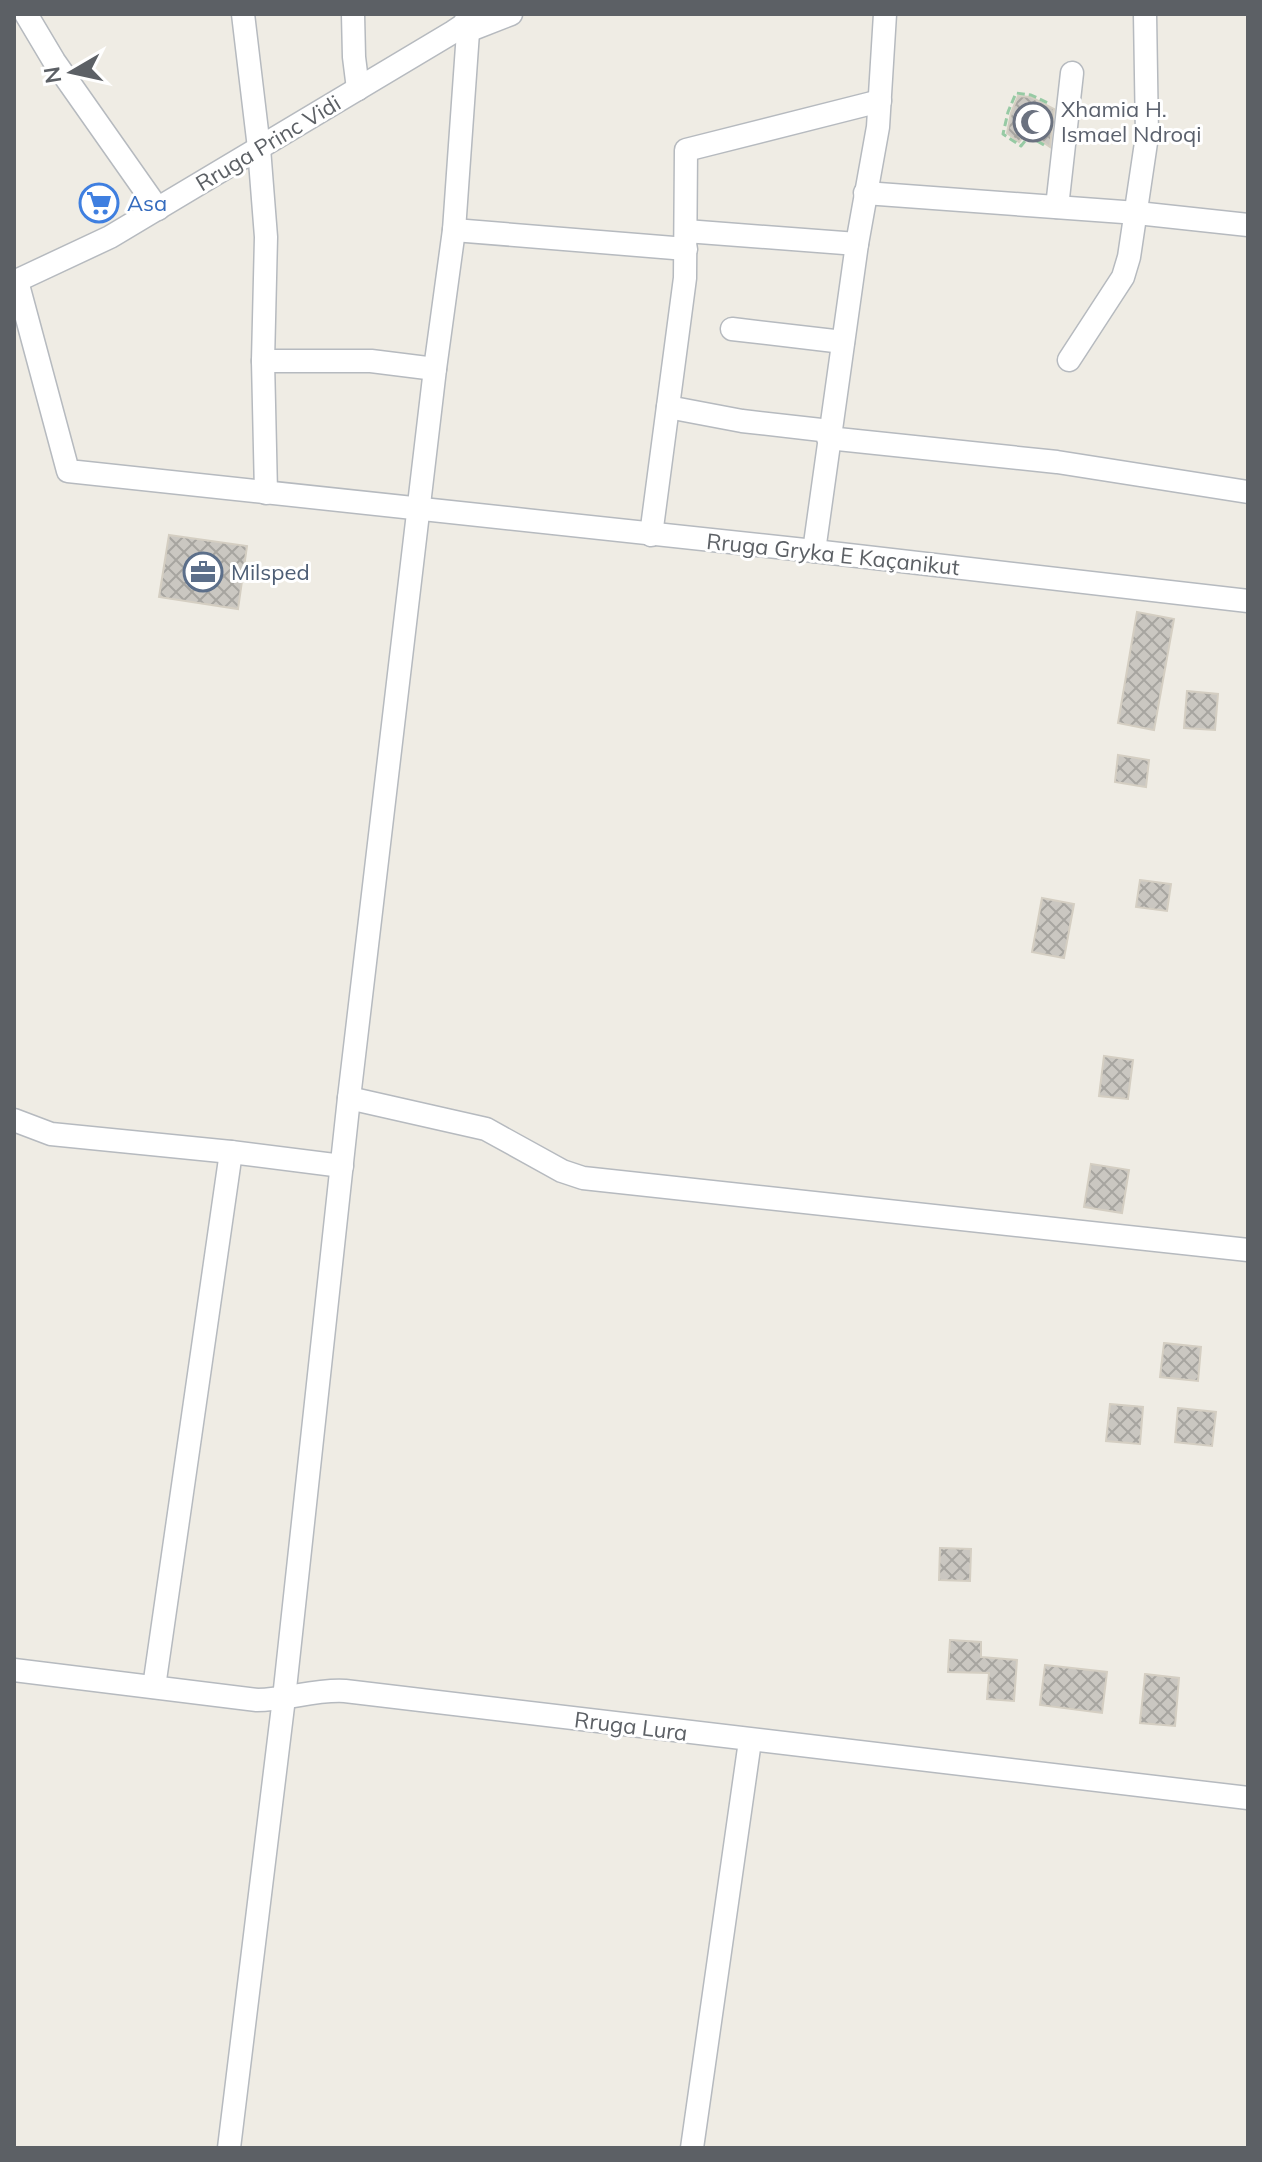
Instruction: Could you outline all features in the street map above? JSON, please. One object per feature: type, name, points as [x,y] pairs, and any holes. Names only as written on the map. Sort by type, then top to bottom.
[{"type":"street","points":[[14,19],[19,14]]},
{"type":"street","points":[[26,14],[54,61],[158,209]]},
{"type":"street","points":[[243,14],[266,237],[263,361],[266,493]]},
{"type":"street","points":[[353,14],[358,89]]},
{"type":"street","name":"Rruga Princ Vidi","points":[[16,282],[99,243],[470,21],[511,14]]},
{"type":"street","points":[[814,551],[880,101],[885,14]]},
{"type":"street","points":[[1069,360],[1123,277],[1137,213],[1147,136],[1145,14]]},
{"type":"street","points":[[229,2148],[284,1698],[349,1098],[454,230],[470,21]]},
{"type":"street","points":[[1057,207],[1072,73]]},
{"type":"street","points":[[651,535],[685,278],[686,150],[880,101]]},
{"type":"street","points":[[865,193],[1137,213],[1248,225]]},
{"type":"street","points":[[454,230],[857,244]]},
{"type":"street","name":"Rruga Gryka E Kaçanikut","points":[[16,282],[68,471],[1248,601]]},
{"type":"street","points":[[732,329],[843,342]]},
{"type":"street","points":[[263,361],[371,361],[435,369]]},
{"type":"street","points":[[668,407],[829,434],[1057,462],[1248,492]]},
{"type":"street","points":[[349,1098],[486,1129],[562,1171],[583,1178],[1248,1250]]},
{"type":"street","points":[[14,1120],[51,1134],[342,1166]]},
{"type":"street","points":[[154,1687],[231,1152]]},
{"type":"street","name":"Rruga Lura","points":[[14,1670],[257,1700],[327,1690],[345,1691],[1248,1798]]},
{"type":"street","points":[[692,2148],[750,1741]]},
{"type":"path","points":[[1064,148],[1055,144],[1054,151],[1029,136],[1021,146],[1003,134],[1016,93],[1031,95],[1068,114]]},
{"type":"building","name":"Xhamia H. Ismael Ndroqi","points":[[1018,96],[1031,97],[1054,109],[1050,147],[1027,131],[1019,142],[1007,133]]},
{"type":"building","name":"Milsped","points":[[169,535],[247,546],[238,609],[159,597]]},
{"type":"building","points":[[1137,612],[1174,619],[1154,730],[1118,723]]},
{"type":"building","points":[[1187,691],[1218,694],[1215,730],[1184,728]]},
{"type":"building","points":[[1118,755],[1149,760],[1146,787],[1115,782]]},
{"type":"building","points":[[1140,880],[1171,884],[1167,911],[1136,907]]},
{"type":"building","points":[[1042,898],[1074,904],[1064,958],[1032,952]]},
{"type":"building","points":[[1104,1056],[1133,1060],[1128,1099],[1099,1096]]},
{"type":"building","points":[[1091,1164],[1129,1170],[1122,1213],[1084,1207]]},
{"type":"building","points":[[1164,1343],[1201,1347],[1198,1381],[1160,1377]]},
{"type":"building","points":[[1110,1404],[1143,1407],[1140,1444],[1106,1441]]},
{"type":"building","points":[[1178,1408],[1216,1412],[1212,1446],[1175,1442]]},
{"type":"building","points":[[940,1548],[971,1549],[970,1581],[939,1580]]},
{"type":"building","points":[[950,1640],[981,1642],[981,1657],[1017,1660],[1014,1701],[987,1699],[989,1673],[948,1672]]},
{"type":"building","points":[[1045,1665],[1107,1672],[1102,1713],[1040,1705]]},
{"type":"building","points":[[1145,1674],[1179,1678],[1175,1726],[1140,1723]]},
{"type":"place","name":"Xhamia H. Ismael Ndroqi","points":[[1033,122]]},
{"type":"place","name":"Asa","points":[[99,203]]},
{"type":"place","name":"Milsped","points":[[203,572]]}]
